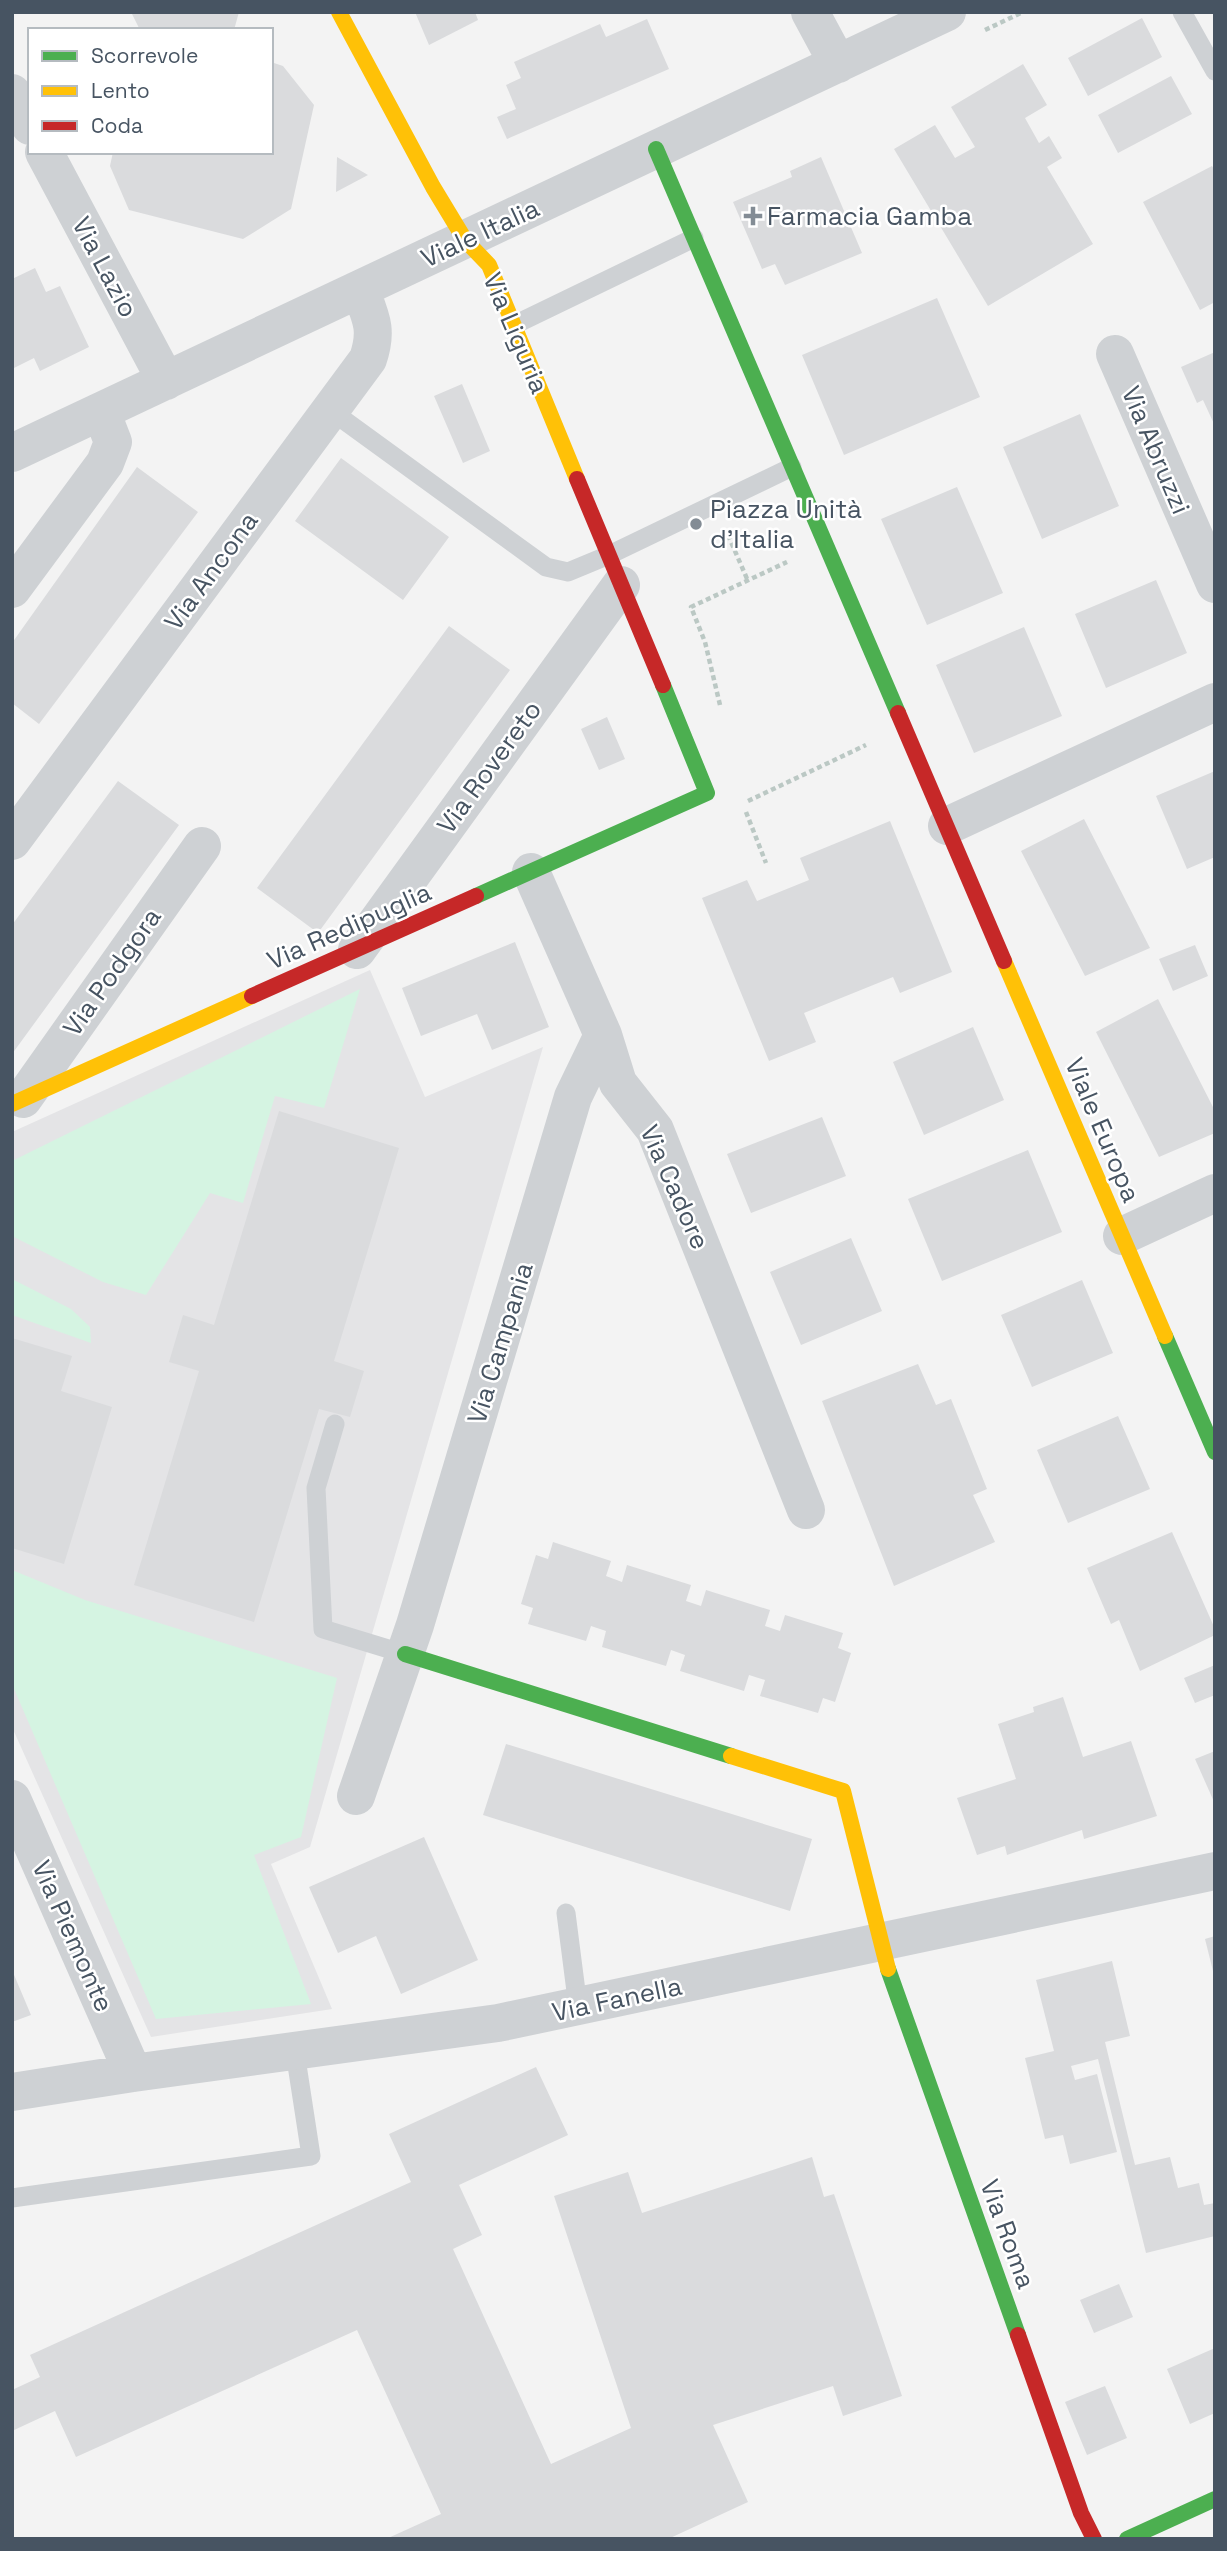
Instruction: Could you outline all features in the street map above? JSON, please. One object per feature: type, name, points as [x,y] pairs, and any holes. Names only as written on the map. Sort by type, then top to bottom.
[{"type":"street","name":"Via Liguria","points":[[339,12],[433,187],[465,240],[489,265],[707,793]]},
{"type":"street","points":[[810,12],[838,64]]},
{"type":"street","name":"Viale Italia","points":[[12,453],[947,12]]},
{"type":"street","points":[[12,93],[28,122]]},
{"type":"street","points":[[656,149],[947,826],[1215,702]]},
{"type":"street","name":"Via Lazio","points":[[45,154],[166,381]]},
{"type":"street","name":"Via Ancona","points":[[12,841],[368,359],[374,341],[372,320],[360,289]]},
{"type":"street","name":"Via Abruzzi","points":[[1115,354],[1215,584]]},
{"type":"street","points":[[12,589],[105,463],[113,442],[101,411]]},
{"type":"street","name":"Via Rovereto","points":[[356,950],[615,570]]},
{"type":"street","name":"Via Redipuglia","points":[[18,1101],[707,793]]},
{"type":"street","name":"Viale Europa","points":[[947,826],[1215,1452]]},
{"type":"street","name":"Via Podgora","points":[[18,1101],[202,846]]},
{"type":"street","name":"Via Cadore","points":[[531,872],[603,1035],[618,1083],[655,1130],[806,1510]]},
{"type":"street","name":"Via Campania","points":[[356,1797],[405,1654],[573,1097],[603,1035]]},
{"type":"street","points":[[1122,1236],[1215,1193]]},
{"type":"street","points":[[405,1654],[843,1791],[879,1944]]},
{"type":"street","name":"Via Piemonte","points":[[12,1799],[133,2073]]},
{"type":"street","name":"Via Fanella","points":[[12,2092],[498,2023],[1215,1871]]},
{"type":"street","name":"Via Roma","points":[[879,1944],[1081,2513],[1094,2539]]},
{"type":"street","points":[[1127,2539],[1215,2499]]},
{"type":"lane","points":[[1182,12],[1215,71]]},
{"type":"lane","points":[[514,325],[694,239]]},
{"type":"lane","points":[[330,410],[546,567],[568,572],[615,570],[715,505],[792,467]]},
{"type":"lane","points":[[335,1424],[316,1489],[323,1629],[405,1654]]},
{"type":"lane","points":[[566,1913],[578,2007]]},
{"type":"lane","points":[[12,2198],[311,2156],[295,2052]]},
{"type":"path","points":[[715,505],[748,581]]},
{"type":"path","points":[[721,709],[705,642],[691,607],[825,544]]},
{"type":"path","points":[[766,863],[748,822],[744,803],[904,727]]},
{"type":"shaded area","points":[[370,970],[425,1097],[543,1047],[310,1847],[271,1864],[332,2009],[151,2037],[12,1727],[12,1132]]},
{"type":"green space","points":[[360,989],[324,1108],[275,1096],[243,1203],[210,1193],[146,1295],[103,1282],[12,1236],[12,1161]]},
{"type":"green space","points":[[12,1279],[71,1309],[90,1327],[91,1343],[12,1315]]},
{"type":"green space","points":[[12,1570],[85,1600],[337,1678],[301,1837],[254,1855],[311,2004],[156,2019],[12,1684]]},
{"type":"building","points":[[131,12],[239,12],[235,28],[139,28]]},
{"type":"building","points":[[415,12],[475,12],[478,20],[429,45]]},
{"type":"building","points":[[1142,18],[1162,57],[1088,96],[1068,58]]},
{"type":"building","points":[[647,19],[669,69],[507,139],[497,117],[516,109],[506,85],[521,78],[514,62],[600,24],[606,37]]},
{"type":"building","points":[[273,63],[283,66],[314,105],[291,209],[243,239],[129,210],[110,166],[113,154],[273,154]]},
{"type":"building","points":[[1023,64],[1047,105],[1025,118],[1039,143],[1049,136],[1062,158],[1047,167],[1093,244],[988,306],[894,149],[935,125],[955,158],[975,147],[951,107]]},
{"type":"building","points":[[1171,76],[1192,114],[1118,153],[1098,115]]},
{"type":"building","points":[[337,157],[368,175],[336,192]]},
{"type":"building","points":[[821,157],[862,253],[785,285],[775,264],[762,269],[733,202],[792,177],[790,171]]},
{"type":"building","points":[[1212,166],[1215,171],[1215,302],[1200,310],[1143,202]]},
{"type":"building","points":[[35,268],[46,292],[60,286],[89,347],[40,371],[34,358],[12,369],[12,279]]},
{"type":"building","points":[[937,298],[980,397],[844,455],[802,355]]},
{"type":"building","points":[[1215,352],[1215,426],[1203,400],[1197,403],[1181,367]]},
{"type":"building","points":[[462,384],[490,451],[463,463],[434,396]]},
{"type":"building","points":[[1080,414],[1119,506],[1042,539],[1003,447]]},
{"type":"building","points":[[341,458],[449,537],[403,600],[295,521]]},
{"type":"building","points":[[137,467],[198,512],[39,724],[12,703],[12,643]]},
{"type":"building","points":[[957,487],[1003,593],[927,625],[881,519]]},
{"type":"building","points":[[1156,580],[1187,653],[1106,688],[1075,614]]},
{"type":"building","points":[[449,626],[510,670],[318,933],[257,888]]},
{"type":"building","points":[[1024,627],[1062,716],[974,753],[936,665]]},
{"type":"building","points":[[607,717],[625,759],[599,770],[581,729]]},
{"type":"building","points":[[1215,771],[1215,857],[1187,869],[1156,796]]},
{"type":"building","points":[[118,781],[179,825],[12,1054],[12,925]]},
{"type":"building","points":[[1084,819],[1150,948],[1085,976],[1021,851]]},
{"type":"building","points":[[890,821],[952,972],[900,993],[893,977],[804,1013],[816,1042],[769,1061],[702,898],[747,880],[757,901],[809,880],[800,858]]},
{"type":"building","points":[[515,942],[549,1027],[492,1050],[477,1014],[421,1036],[402,988]]},
{"type":"building","points":[[1195,945],[1208,976],[1173,991],[1159,959]]},
{"type":"building","points":[[1158,999],[1215,1111],[1215,1133],[1159,1157],[1096,1032]]},
{"type":"building","points":[[973,1027],[1004,1100],[924,1135],[893,1062]]},
{"type":"building","points":[[279,1111],[399,1148],[334,1361],[364,1371],[350,1417],[319,1409],[254,1622],[134,1585],[199,1371],[169,1362],[183,1315],[214,1325]]},
{"type":"building","points":[[822,1117],[846,1176],[751,1213],[727,1154]]},
{"type":"building","points":[[1028,1150],[1062,1232],[942,1281],[908,1199]]},
{"type":"building","points":[[851,1238],[882,1311],[801,1345],[770,1272]]},
{"type":"building","points":[[1082,1280],[1113,1353],[1032,1387],[1001,1315]]},
{"type":"building","points":[[12,1338],[72,1356],[61,1391],[112,1407],[64,1564],[12,1548]]},
{"type":"building","points":[[918,1364],[936,1405],[951,1399],[987,1489],[973,1495],[995,1542],[894,1586],[822,1401]]},
{"type":"building","points":[[1118,1416],[1150,1489],[1068,1523],[1037,1450]]},
{"type":"building","points":[[1172,1532],[1215,1629],[1215,1635],[1140,1671],[1119,1620],[1111,1624],[1087,1568]]},
{"type":"building","points":[[553,1542],[611,1561],[606,1576],[622,1582],[627,1565],[691,1585],[686,1601],[701,1606],[706,1590],[770,1610],[765,1626],[780,1631],[785,1615],[843,1633],[838,1648],[851,1653],[835,1702],[823,1698],[818,1713],[760,1696],[765,1680],[749,1675],[744,1691],[680,1671],[685,1655],[671,1650],[666,1666],[602,1647],[606,1631],[591,1626],[586,1641],[528,1624],[533,1608],[521,1604],[536,1555],[548,1559]]},
{"type":"building","points":[[1215,1665],[1215,1695],[1195,1703],[1184,1678]]},
{"type":"building","points":[[1063,1697],[1083,1757],[1131,1741],[1157,1816],[1084,1839],[1082,1830],[1007,1855],[1005,1846],[977,1855],[957,1798],[1016,1779],[998,1724],[1034,1712],[1033,1707]]},
{"type":"building","points":[[506,1744],[812,1839],[790,1911],[483,1815]]},
{"type":"building","points":[[1215,1751],[1215,1804],[1195,1759]]},
{"type":"building","points":[[424,1837],[478,1960],[401,1994],[376,1936],[338,1953],[309,1887]]},
{"type":"building","points":[[1215,1936],[1215,1975],[1214,1975],[1205,1939]]},
{"type":"building","points":[[1112,1961],[1130,2036],[1105,2042],[1135,2165],[1170,2157],[1178,2188],[1199,2183],[1204,2205],[1215,2203],[1215,2236],[1146,2253],[1098,2059],[1071,2066],[1075,2080],[1097,2074],[1117,2152],[1070,2164],[1063,2135],[1045,2139],[1025,2058],[1054,2051],[1036,1980]]},
{"type":"building","points":[[12,1970],[31,2015],[12,2022]]},
{"type":"building","points":[[536,2067],[568,2135],[459,2185],[482,2235],[453,2249],[551,2464],[631,2428],[554,2196],[628,2172],[642,2213],[812,2157],[824,2197],[834,2194],[902,2396],[843,2416],[833,2386],[713,2425],[748,2502],[668,2539],[386,2539],[441,2514],[357,2330],[76,2457],[55,2411],[12,2431],[12,2390],[40,2377],[30,2355],[411,2182],[389,2134]]},
{"type":"building","points":[[1119,2284],[1133,2317],[1094,2333],[1080,2300]]},
{"type":"building","points":[[1215,2348],[1215,2413],[1190,2424],[1167,2369]]},
{"type":"building","points":[[1105,2386],[1127,2438],[1087,2455],[1065,2402]]},
{"type":"traffic: fast","points":[[656,149],[898,713]]},
{"type":"traffic: fast","points":[[476,896],[707,793],[663,685]]},
{"type":"traffic: fast","points":[[1165,1336],[1215,1452]]},
{"type":"traffic: fast","points":[[405,1654],[731,1756]]},
{"type":"traffic: fast","points":[[888,1969],[1018,2335]]},
{"type":"traffic: fast","points":[[1127,2539],[1215,2499]]},
{"type":"traffic: slow","points":[[339,12],[433,187],[465,240],[489,265],[577,479]]},
{"type":"traffic: slow","points":[[1004,961],[1165,1336]]},
{"type":"traffic: slow","points":[[12,1104],[252,996]]},
{"type":"traffic: slow","points":[[731,1756],[843,1791],[888,1969]]},
{"type":"traffic: jam","points":[[577,479],[663,685]]},
{"type":"traffic: jam","points":[[898,713],[1004,961]]},
{"type":"traffic: jam","points":[[252,996],[476,896]]},
{"type":"traffic: jam","points":[[1018,2335],[1081,2513],[1094,2539]]},
{"type":"place","name":"Farmacia Gamba","points":[[753,216]]},
{"type":"place","name":"Piazza Unità d'Italia","points":[[696,524]]}]
